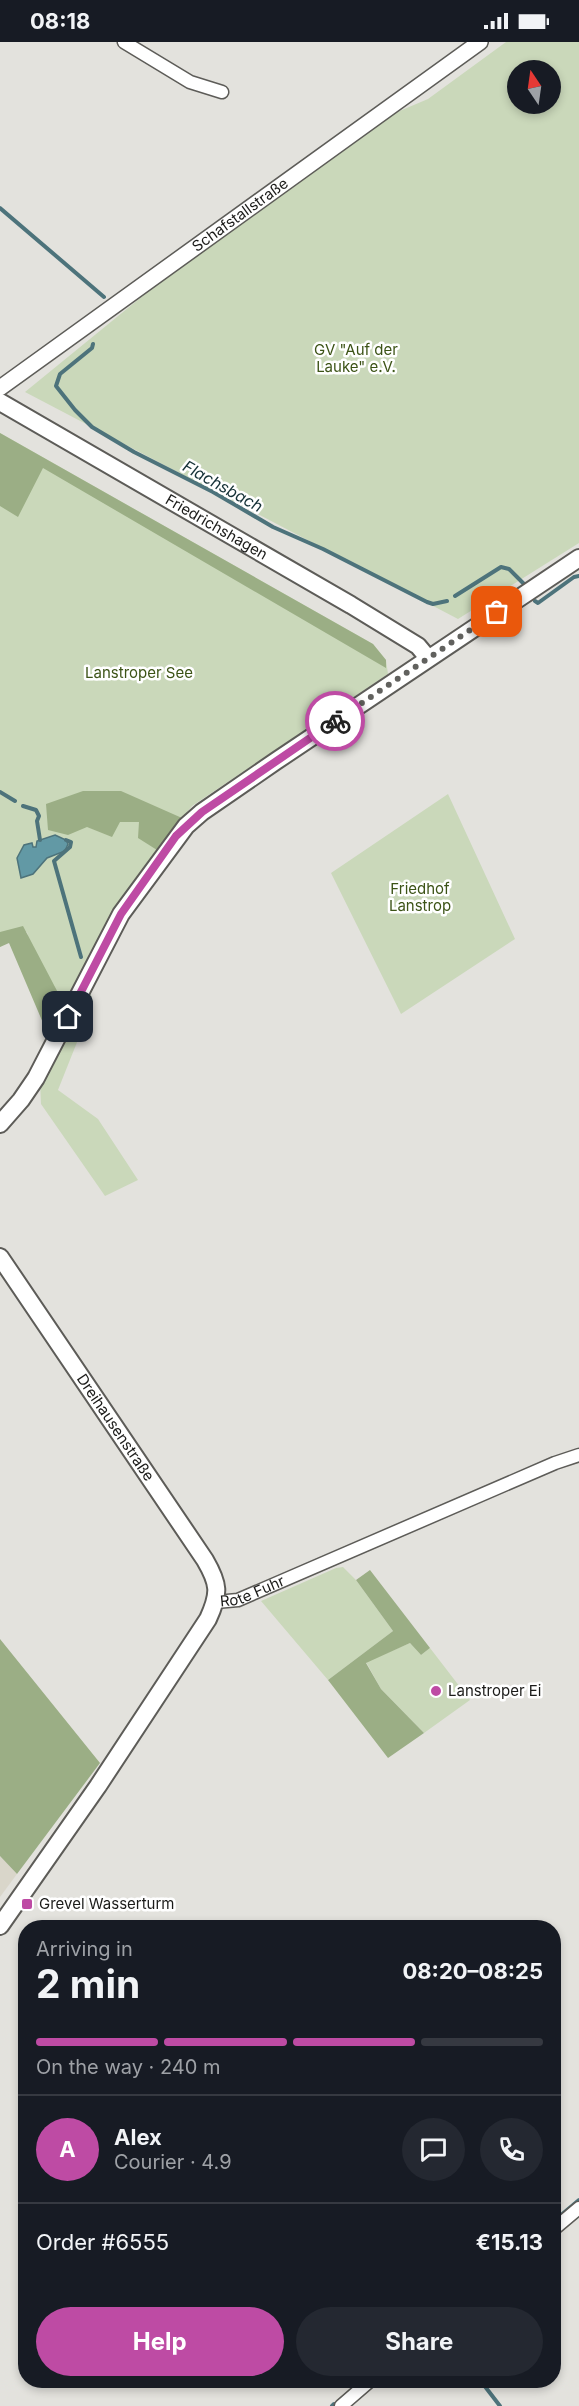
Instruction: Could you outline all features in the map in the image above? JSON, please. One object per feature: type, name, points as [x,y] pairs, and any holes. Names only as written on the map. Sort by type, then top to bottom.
[{"type":"main road","name":"Friedrichshagen","points":[[0,402],[351,605],[418,646],[428,658]]},
{"type":"main road","points":[[0,1124],[36,1078],[121,914],[176,836],[202,812],[579,558]]},
{"type":"main road","name":"Dreihausenstraße","points":[[0,1257],[205,1560],[217,1585],[216,1602]]},
{"type":"main road","name":"Rote Fuhr","points":[[0,1926],[98,1786],[208,1619],[216,1602]]},
{"type":"street","points":[[124,42],[190,82],[222,92]]},
{"type":"street","name":"Schafstallstraße","points":[[0,388],[478,42]]},
{"type":"street","name":"Rote Fuhr","points":[[216,1602],[238,1600],[555,1463],[579,1455]]},
{"type":"street","points":[[561,2223],[579,2208]]},
{"type":"street","points":[[341,2406],[362,2388]]},
{"type":"shaded area","points":[[0,1856],[17,1874],[0,1897]]},
{"type":"green space","name":"GV \"Auf der Lauke\" e.V.","points":[[506,42],[579,42],[579,543],[458,619],[25,392],[253,206],[364,126],[428,99]]},
{"type":"green space","name":"Lanstroper See","points":[[0,433],[373,644],[386,660],[388,674],[192,806],[160,845],[107,930],[49,1037],[27,932],[0,947]]},
{"type":"green space","points":[[0,433],[373,644],[386,660],[386,668],[43,468],[18,517],[0,506]]},
{"type":"green space","points":[[83,791],[121,791],[182,818],[157,850],[138,838],[139,822],[120,822],[112,837],[87,827],[68,835],[48,830],[46,804]]},
{"type":"green space","name":"Friedhof Lanstrop","points":[[448,794],[515,939],[401,1014],[331,873]]},
{"type":"green space","points":[[23,926],[65,1006],[49,1037],[9,943],[0,947],[0,932]]},
{"type":"green space","points":[[89,988],[93,1002],[58,1090],[98,1119],[138,1180],[105,1196],[41,1104],[40,1082]]},
{"type":"green space","points":[[343,1567],[356,1580],[393,1631],[328,1680],[261,1601]]},
{"type":"green space","points":[[370,1570],[430,1648],[421,1655],[410,1643],[366,1663],[381,1689],[424,1733],[388,1758],[328,1680],[393,1631],[356,1580]]},
{"type":"green space","points":[[0,1639],[100,1763],[17,1874],[0,1856]]},
{"type":"green space","points":[[410,1643],[421,1655],[430,1648],[470,1700],[424,1733],[381,1689],[366,1662]]},
{"type":"water","points":[[55,835],[66,840],[68,844],[65,851],[47,858],[33,874],[21,878],[17,858],[24,845],[32,843],[33,847],[36,847],[37,841]]},
{"type":"waterway","name":"Flachsbach","points":[[0,208],[104,297]]},
{"type":"waterway","name":"Flachsbach","points":[[93,344],[92,348],[60,374],[56,386],[92,427],[273,527],[323,549],[427,602],[433,604],[447,601]]},
{"type":"waterway","name":"Flachsbach","points":[[455,596],[501,567],[509,569],[524,584]]},
{"type":"waterway","name":"Flachsbach","points":[[535,601],[538,603],[574,577],[579,576]]},
{"type":"waterway","points":[[0,792],[15,801]]},
{"type":"waterway","points":[[23,806],[36,810],[39,816],[37,821],[40,840]]},
{"type":"waterway","points":[[66,840],[71,842],[70,847],[54,861],[81,957]]},
{"type":"waterway","points":[[561,2215],[579,2200]]},
{"type":"waterway","points":[[486,2388],[500,2406]]},
{"type":"way so far","points":[[335,721],[497,612]]},
{"type":"place","name":"Lanstroper Ei","points":[[436,1691]]},
{"type":"place","name":"Grevel Wasserturm","points":[[27,1904]]},
{"type":"route","points":[[68,1017],[121,914],[176,836],[202,812],[335,721]]}]
